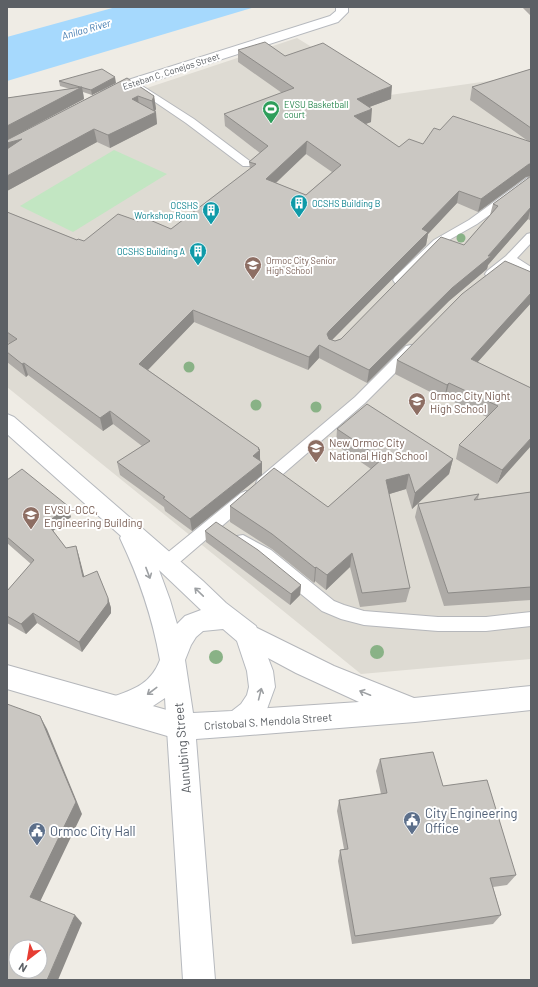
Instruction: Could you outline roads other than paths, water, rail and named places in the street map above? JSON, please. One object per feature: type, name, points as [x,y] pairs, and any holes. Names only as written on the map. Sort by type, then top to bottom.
[{"type":"main road","name":"Esteban C. Conejos Street","points":[[96,99],[133,83],[326,22],[334,19],[342,10]]},
{"type":"main road","name":"Aunubing Street","points":[[7,422],[237,626]]},
{"type":"main road","name":"Aunubing Street","points":[[124,526],[142,557],[158,597],[167,626],[174,660],[181,727],[199,980]]},
{"type":"main road","points":[[116,708],[136,701],[160,685],[166,677],[174,660],[181,639],[186,630],[193,624],[202,620],[237,626],[260,671],[262,687],[255,707],[244,719],[228,724],[208,719],[188,704],[178,694]]},
{"type":"main road","name":"Cristobal S. Mendola Street","points":[[237,626],[315,672],[374,696],[415,710]]},
{"type":"main road","name":"Cristobal S. Mendola Street","points":[[7,677],[181,727],[415,710],[531,698]]},
{"type":"lane","points":[[133,83],[190,121],[247,164]]},
{"type":"lane","points":[[392,288],[423,255],[438,242],[473,222],[531,180]]},
{"type":"lane","points":[[483,282],[510,259],[531,236]]},
{"type":"lane","points":[[510,259],[531,272]]},
{"type":"lane","points":[[167,563],[360,400],[422,337]]},
{"type":"lane","points":[[216,522],[265,555],[328,606],[341,612],[364,618],[438,624],[486,624],[531,619]]},
{"type":"water","name":"Anilao River","points":[[116,7],[255,7],[7,81],[7,37]]},
{"type":"place","name":"EVSU Basketball court","points":[[271,124]]},
{"type":"place","name":"OCSHS Building B","points":[[299,218]]},
{"type":"place","name":"OCSHS Workshop Room","points":[[211,225]]},
{"type":"place","name":"OCSHS Building A","points":[[198,266]]},
{"type":"place","name":"Ormoc City Senior High School","points":[[253,280]]},
{"type":"place","name":"Ormoc City Night High School","points":[[417,416]]},
{"type":"place","name":"New Ormoc City National High School","points":[[316,463]]},
{"type":"place","name":"EVSU-OCC, Engineering Building","points":[[31,530]]},
{"type":"place","name":"City Engineering Office","points":[[412,835]]},
{"type":"place","name":"Ormoc City Hall","points":[[37,846]]}]
